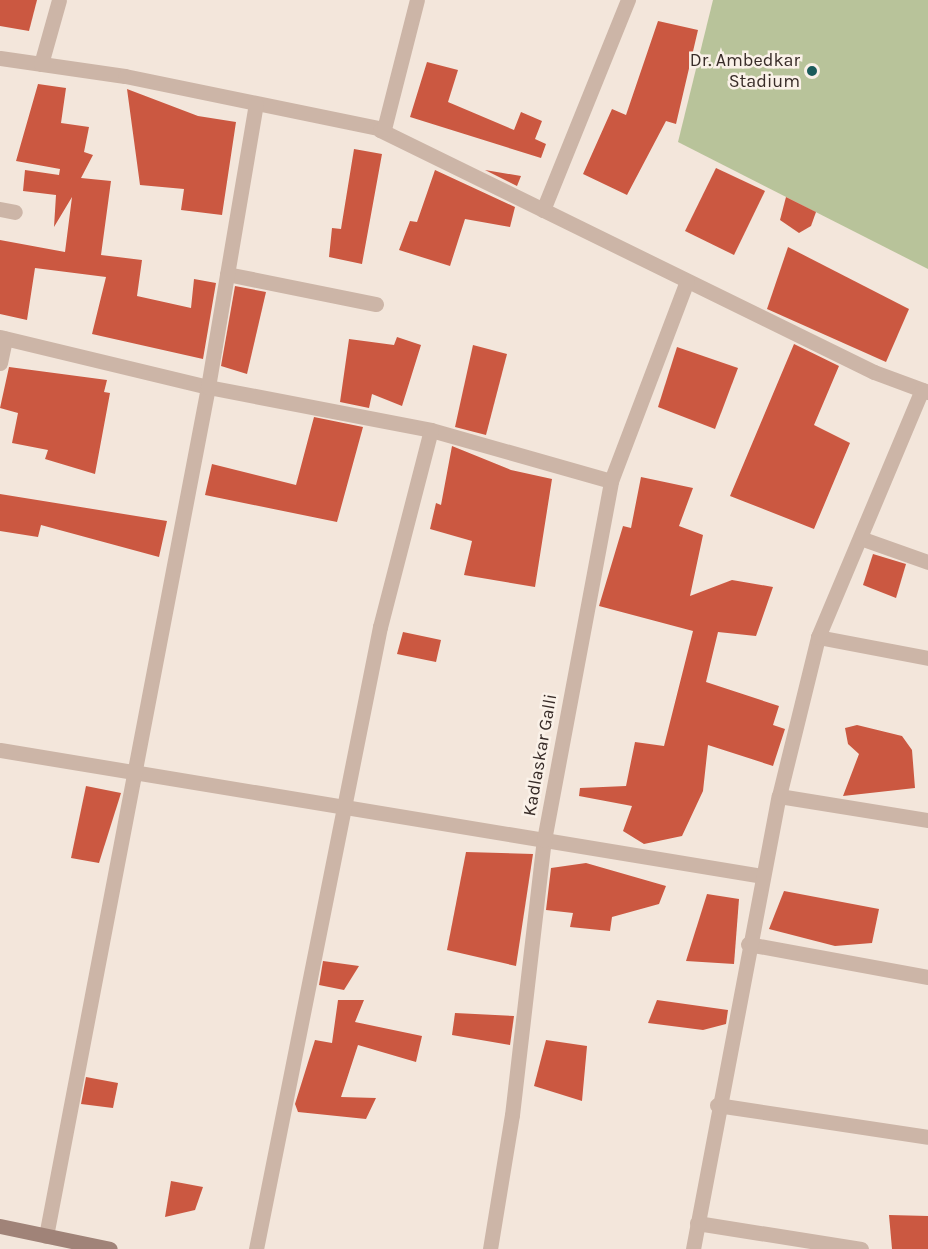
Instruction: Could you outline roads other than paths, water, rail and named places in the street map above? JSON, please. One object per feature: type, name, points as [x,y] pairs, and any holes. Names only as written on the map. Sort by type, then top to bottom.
[{"type":"street","points":[[41,64],[59,0]]},
{"type":"street","points":[[417,0],[384,129],[380,130],[687,281],[925,391],[818,637],[779,796],[748,944],[717,1105],[693,1249]]},
{"type":"street","points":[[543,210],[628,0]]},
{"type":"street","points":[[0,58],[384,129]]},
{"type":"street","points":[[46,1236],[208,387],[256,104]]},
{"type":"street","points":[[227,274],[376,304]]},
{"type":"street","name":"Kadlaskar Galli","points":[[490,1249],[512,1115],[544,840],[611,481],[687,281]]},
{"type":"street","points":[[0,363],[3,338],[208,387],[431,430],[611,481]]},
{"type":"street","points":[[256,1249],[347,808],[380,627],[431,430]]},
{"type":"street","points":[[862,539],[928,561]]},
{"type":"street","points":[[818,637],[928,658]]},
{"type":"street","points":[[0,750],[762,876]]},
{"type":"street","points":[[779,796],[928,820]]},
{"type":"street","points":[[748,944],[928,977]]},
{"type":"street","points":[[717,1105],[928,1137]]},
{"type":"street","points":[[697,1223],[861,1249]]},
{"type":"street","points":[[0,1226],[111,1249]]},
{"type":"place","name":"Dr. Ambedkar Stadium","points":[[812,71]]}]
